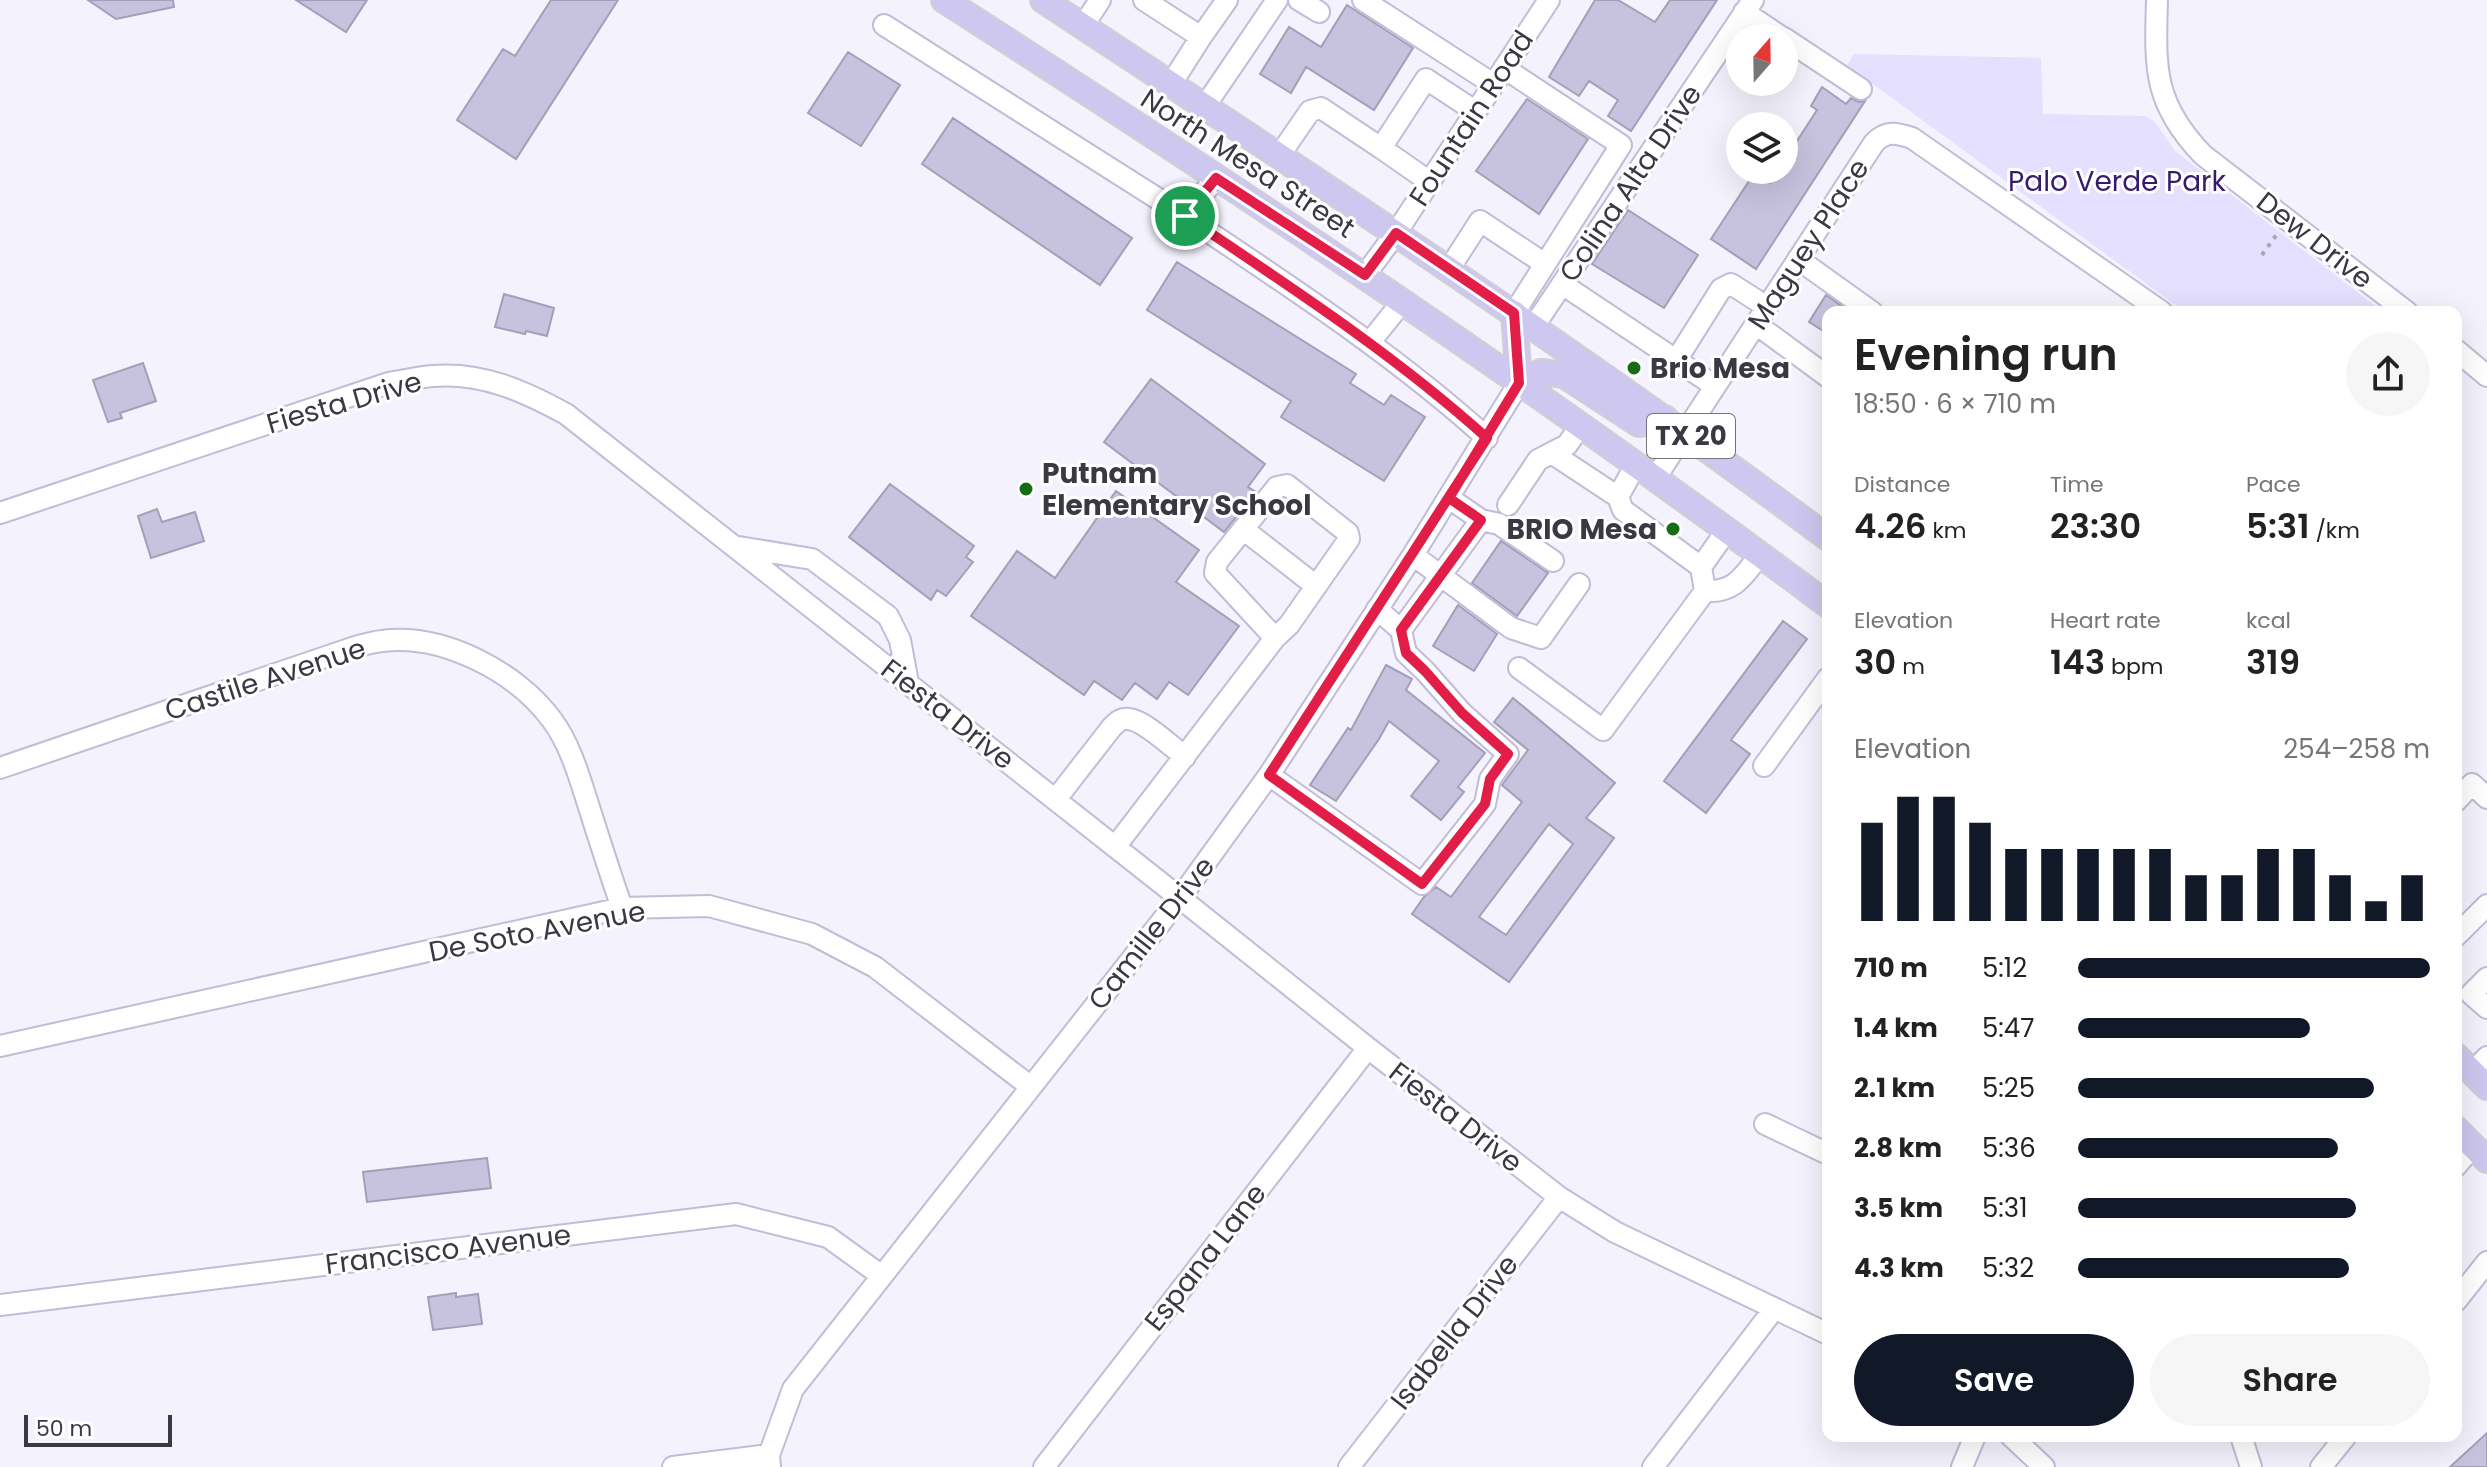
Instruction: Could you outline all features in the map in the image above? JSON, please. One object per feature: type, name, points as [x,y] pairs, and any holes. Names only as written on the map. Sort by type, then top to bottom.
[{"type":"main road","name":"North Mesa Street","points":[[1043,0],[1524,319],[1676,425],[1822,534]]},
{"type":"main road","name":"North Mesa Street","points":[[956,3],[1403,301],[1646,470],[1822,601]]},
{"type":"main road","points":[[1519,383],[1524,319]]},
{"type":"main road","points":[[1519,383],[1541,372],[1564,375],[1639,424],[1676,425]]},
{"type":"street","points":[[1083,26],[1100,0]]},
{"type":"street","points":[[1144,0],[1201,37]]},
{"type":"street","points":[[1171,84],[1227,0]]},
{"type":"street","points":[[1205,106],[1277,0]]},
{"type":"street","points":[[1299,0],[1319,12]]},
{"type":"street","points":[[1363,0],[1621,145],[1545,264],[1524,319]]},
{"type":"street","name":"Fountain Road","points":[[1365,275],[1396,233],[1549,0]]},
{"type":"street","name":"Dew Drive","points":[[2157,0],[2158,77],[2165,101],[2188,139],[2203,155],[2399,306]]},
{"type":"street","points":[[1749,6],[1769,24]]},
{"type":"street","name":"Colina Alta Drive","points":[[1524,319],[1562,284],[1749,6]]},
{"type":"street","points":[[884,25],[1185,216],[1370,342],[1487,438]]},
{"type":"street","points":[[1798,47],[1861,89]]},
{"type":"street","points":[[1381,148],[1426,79],[1475,111]]},
{"type":"street","points":[[1279,156],[1310,111],[1321,108],[1430,182]]},
{"type":"street","name":"Maguey Place","points":[[1618,497],[1646,470],[1676,425],[1715,386],[1874,143],[1884,135],[1898,133],[1912,138],[2153,306]]},
{"type":"street","points":[[1185,216],[1216,178]]},
{"type":"street","points":[[1449,269],[1480,221],[1545,264]]},
{"type":"street","points":[[1798,259],[1864,306]]},
{"type":"street","points":[[1562,284],[1715,386]]},
{"type":"street","points":[[1677,359],[1721,289],[1731,284],[1822,371]]},
{"type":"street","points":[[1370,342],[1403,301]]},
{"type":"street","points":[[2462,355],[2487,376]]},
{"type":"street","name":"Fiesta Drive","points":[[0,513],[389,383],[434,376],[462,376],[525,391],[566,414],[1559,1197],[1615,1232],[1822,1331]]},
{"type":"street","name":"Camille Drive","points":[[769,1461],[793,1389],[1180,898],[1269,775],[1413,555],[1519,383]]},
{"type":"street","points":[[1508,505],[1538,460],[1567,445],[1581,425]]},
{"type":"street","points":[[1519,668],[1603,730],[1705,591],[1701,567],[1623,510],[1618,497],[1553,454]]},
{"type":"street","points":[[1115,847],[1275,638],[1289,625],[1349,539],[1348,533],[1287,485],[1277,487],[1217,562],[1215,573],[1275,638]]},
{"type":"street","points":[[1449,498],[1481,520],[1499,524],[1553,561]]},
{"type":"street","points":[[1401,630],[1481,520]]},
{"type":"street","points":[[1243,529],[1316,586]]},
{"type":"street","points":[[1701,567],[1727,530]]},
{"type":"street","points":[[734,546],[812,559],[888,616],[900,640],[908,683]]},
{"type":"street","points":[[1413,555],[1511,628],[1541,638],[1579,584]]},
{"type":"street","points":[[1705,591],[1722,592],[1741,580],[1760,555]]},
{"type":"street","points":[[1269,775],[1422,884],[1485,804],[1490,779],[1508,754],[1462,713],[1406,653],[1401,630],[1377,609]]},
{"type":"street","name":"Castile Avenue","points":[[0,768],[352,648],[384,640],[421,642],[462,653],[493,667],[525,690],[553,721],[576,767],[622,908]]},
{"type":"street","points":[[1764,766],[1822,686]]},
{"type":"street","points":[[1056,799],[1120,719],[1139,723],[1185,757]]},
{"type":"street","points":[[2462,795],[2472,784],[2487,798]]},
{"type":"street","points":[[2462,930],[2487,905]]},
{"type":"street","name":"De Soto Avenue","points":[[0,1046],[622,908],[709,906],[812,934],[875,967],[1031,1087]]},
{"type":"street","points":[[2487,978],[2471,994],[2487,1008]]},
{"type":"street","name":"Espana Lane","points":[[1044,1467],[1368,1048]]},
{"type":"street","points":[[1765,1124],[1822,1151]]},
{"type":"street","name":"Isabella Drive","points":[[1349,1467],[1559,1197]]},
{"type":"street","name":"Francisco Avenue","points":[[0,1305],[736,1214],[828,1237],[882,1276]]},
{"type":"street","points":[[2462,1293],[2487,1262]]},
{"type":"street","points":[[1653,1467],[1774,1309]]},
{"type":"street","points":[[1962,1467],[1972,1442]]},
{"type":"street","points":[[2017,1442],[2044,1467]]},
{"type":"street","points":[[2243,1442],[2251,1467]]},
{"type":"street","points":[[2321,1467],[2341,1442]]},
{"type":"street","points":[[673,1467],[769,1461]]},
{"type":"green space","name":"Palo Verde Park","points":[[1854,54],[2041,58],[2043,114],[2145,116],[2154,121],[2175,151],[2375,306],[2177,306],[1847,65]]},
{"type":"building","points":[[88,0],[173,0],[174,7],[116,19]]},
{"type":"building","points":[[296,0],[367,0],[346,32]]},
{"type":"building","points":[[551,0],[618,0],[516,159],[457,120],[503,49],[515,56]]},
{"type":"building","points":[[1595,0],[1618,0],[1655,22],[1670,0],[1717,0],[1631,131],[1608,116],[1618,100],[1589,81],[1579,96],[1549,77]]},
{"type":"building","points":[[1347,5],[1413,48],[1374,110],[1306,67],[1291,93],[1260,74],[1289,27],[1321,47]]},
{"type":"building","points":[[848,52],[900,85],[861,146],[808,113]]},
{"type":"building","points":[[1822,87],[1846,104],[1851,98],[1865,101],[1756,269],[1711,239],[1747,184],[1798,184],[1798,139],[1817,110],[1811,106]]},
{"type":"building","points":[[1527,99],[1588,139],[1539,214],[1476,171]]},
{"type":"building","points":[[953,118],[1132,238],[1100,285],[922,164]]},
{"type":"building","points":[[1628,210],[1698,255],[1664,308],[1592,264]]},
{"type":"building","points":[[1177,262],[1356,374],[1350,383],[1384,405],[1391,395],[1425,417],[1384,481],[1281,417],[1291,401],[1147,310]]},
{"type":"building","points":[[504,294],[554,308],[547,336],[495,327]]},
{"type":"building","points":[[1826,295],[1842,306],[1822,306],[1822,330],[1809,322]]},
{"type":"building","points":[[143,363],[156,401],[120,413],[122,418],[108,422],[93,380]]},
{"type":"building","points":[[1151,379],[1265,464],[1248,487],[1256,492],[1224,532],[1104,442]]},
{"type":"building","points":[[890,484],[974,546],[966,557],[973,562],[946,596],[937,590],[931,600],[849,537]]},
{"type":"building","points":[[1116,491],[1199,550],[1176,582],[1239,626],[1188,695],[1169,682],[1157,699],[1135,683],[1122,700],[1094,681],[1084,695],[971,616],[1017,551],[1055,578]]},
{"type":"building","points":[[157,509],[162,522],[195,512],[204,541],[151,558],[138,516]]},
{"type":"building","points":[[1501,541],[1548,573],[1517,616],[1472,583]]},
{"type":"building","points":[[1458,605],[1497,634],[1474,671],[1433,646]]},
{"type":"building","points":[[1783,621],[1807,639],[1731,740],[1750,754],[1706,813],[1664,781]]},
{"type":"building","points":[[1386,665],[1412,679],[1406,690],[1485,753],[1458,787],[1464,792],[1441,820],[1411,796],[1439,761],[1389,721],[1336,801],[1310,785],[1348,728],[1351,730]]},
{"type":"building","points":[[1513,698],[1615,783],[1586,818],[1614,838],[1509,982],[1412,914],[1436,887],[1451,897],[1522,802],[1502,785],[1528,750],[1494,722]],"holes":[[[1549,824],[1573,844],[1506,935],[1479,917]]]},
{"type":"building","points":[[487,1158],[491,1188],[367,1202],[363,1172]]},
{"type":"building","points":[[456,1293],[456,1297],[478,1294],[482,1324],[433,1330],[428,1297]]},
{"type":"building","points":[[2487,1433],[2487,1467],[2450,1467]]},
{"type":"place","name":"Brio Mesa","points":[[1634,368]]},
{"type":"place","name":"Putnam Elementary School","points":[[1026,489]]},
{"type":"place","name":"BRIO Mesa","points":[[1673,529]]},
{"type":"route","points":[[1216,178],[1365,275],[1396,233],[1514,313],[1519,383],[1501,417],[1449,498],[1481,520],[1401,630],[1406,653],[1462,713],[1508,754],[1490,779],[1485,804],[1422,884],[1269,775],[1487,438],[1374,345],[1185,216],[1216,178]]}]
